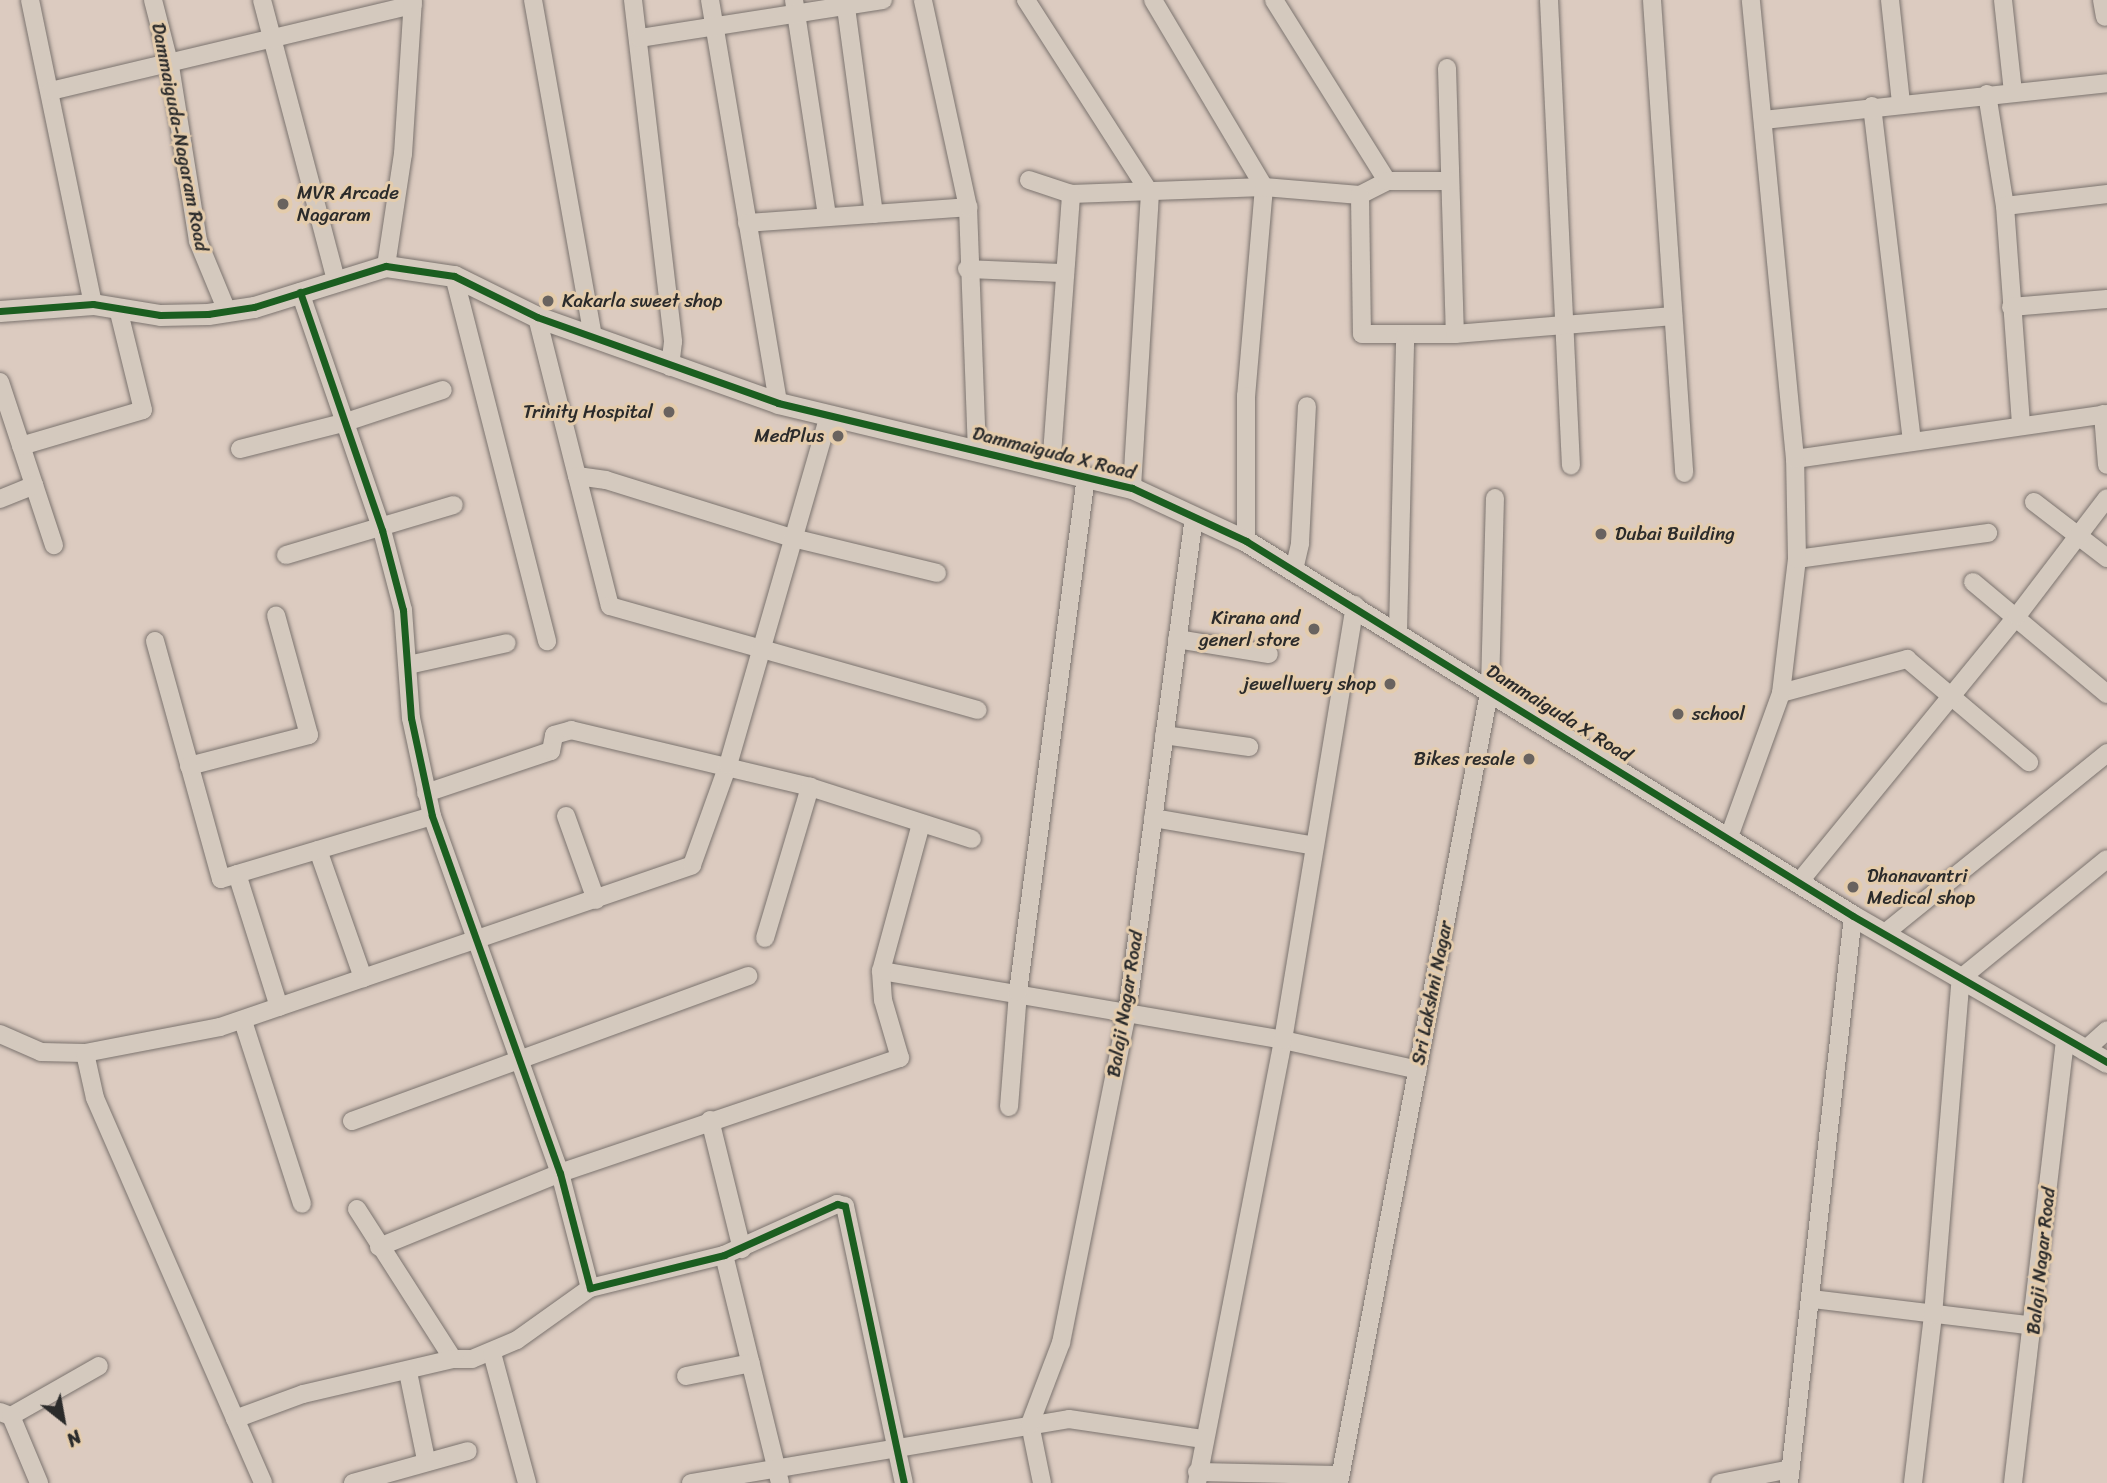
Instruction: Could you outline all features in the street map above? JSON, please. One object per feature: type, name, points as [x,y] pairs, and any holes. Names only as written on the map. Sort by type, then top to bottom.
[{"type":"street","points":[[30,0],[93,304]]},
{"type":"street","name":"Dammaiguda-Nagaram Road","points":[[153,0],[170,66],[198,241],[227,311]]},
{"type":"street","points":[[262,0],[270,39],[336,280]]},
{"type":"street","points":[[533,0],[593,338]]},
{"type":"street","points":[[633,0],[640,38],[673,342],[670,367]]},
{"type":"street","points":[[710,0],[778,403]]},
{"type":"street","points":[[640,38],[715,29],[795,8],[883,0]]},
{"type":"street","points":[[923,0],[968,207],[967,269],[977,450]]},
{"type":"street","points":[[1026,0],[1150,193],[1132,488]]},
{"type":"street","points":[[1549,0],[1572,465]]},
{"type":"street","points":[[1652,0],[1684,473]]},
{"type":"street","points":[[1729,837],[1781,693],[1797,558],[1796,459],[1751,0]]},
{"type":"street","points":[[1890,0],[1901,103]]},
{"type":"street","points":[[2003,0],[2013,92]]},
{"type":"street","points":[[1278,1],[1387,181]]},
{"type":"street","points":[[51,91],[170,66],[413,3],[403,154],[386,265]]},
{"type":"street","points":[[845,3],[874,214]]},
{"type":"street","points":[[1160,3],[1264,187],[1246,396],[1246,541]]},
{"type":"street","points":[[795,8],[827,215]]},
{"type":"street","points":[[1447,68],[1455,334]]},
{"type":"street","points":[[1763,120],[1872,106],[2107,83]]},
{"type":"street","points":[[1987,94],[2005,206],[2021,423]]},
{"type":"street","points":[[1872,106],[1912,440]]},
{"type":"street","points":[[1029,180],[1071,194],[1264,187],[1360,195],[1387,181],[1449,181]]},
{"type":"street","points":[[1051,468],[1071,194]]},
{"type":"street","points":[[2005,206],[2107,194]]},
{"type":"street","points":[[1360,195],[1362,334],[1455,334],[1673,316]]},
{"type":"street","points":[[747,223],[827,215],[968,207]]},
{"type":"street","name":"Dammaiguda X Road","points":[[0,311],[93,304],[160,315],[227,311],[386,265],[454,276],[537,317],[670,367],[778,403],[1132,488],[1246,541],[1398,631],[1853,916],[2107,1062]]},
{"type":"street","points":[[967,269],[1064,273]]},
{"type":"street","points":[[454,276],[547,641]]},
{"type":"street","points":[[299,292],[382,530],[403,610],[411,718],[432,816],[560,1173],[590,1288]]},
{"type":"street","points":[[2011,307],[2107,299]]},
{"type":"street","points":[[21,446],[143,410],[118,308]]},
{"type":"street","points":[[537,317],[610,606],[761,652],[978,710]]},
{"type":"street","points":[[1398,631],[1405,335]]},
{"type":"street","points":[[0,383],[54,545]]},
{"type":"street","points":[[240,449],[343,423],[443,390]]},
{"type":"street","points":[[1294,570],[1300,543],[1307,406]]},
{"type":"street","points":[[1796,459],[2021,423],[2105,414],[2107,465]]},
{"type":"street","points":[[0,1034],[41,1052],[85,1053],[243,1021],[692,865],[728,765],[829,415]]},
{"type":"street","points":[[578,476],[606,480],[792,538],[937,573]]},
{"type":"street","points":[[1009,1107],[1018,992],[1086,477]]},
{"type":"street","points":[[0,499],[34,485]]},
{"type":"street","name":"Sri Lakshni Nagar","points":[[1339,1479],[1490,688],[1495,498]]},
{"type":"street","points":[[1800,881],[1951,699],[2081,535],[2107,498]]},
{"type":"street","points":[[2034,502],[2081,535],[2107,558]]},
{"type":"street","points":[[286,555],[382,530],[454,505]]},
{"type":"street","name":"Balaji Nagar Road","points":[[1030,1424],[1061,1343],[1127,1013],[1194,517]]},
{"type":"street","points":[[1797,558],[1988,533]]},
{"type":"street","points":[[1973,582],[2104,685]]},
{"type":"street","points":[[1339,1479],[1197,1477],[1283,1040],[1354,606]]},
{"type":"street","points":[[189,766],[309,735],[276,615]]},
{"type":"street","points":[[1177,639],[1269,654]]},
{"type":"street","points":[[155,641],[221,880],[432,816]]},
{"type":"street","points":[[408,665],[507,643]]},
{"type":"street","points":[[1781,693],[1907,659],[1951,699],[2029,762]]},
{"type":"street","points":[[426,793],[551,751],[554,735],[571,730],[728,765],[810,787],[972,839]]},
{"type":"street","points":[[1164,735],[1249,747]]},
{"type":"street","points":[[1885,933],[2107,753]]},
{"type":"street","points":[[765,938],[810,787]]},
{"type":"street","points":[[566,816],[596,900]]},
{"type":"street","points":[[1153,818],[1315,846]]},
{"type":"street","points":[[379,1247],[560,1173],[710,1120],[900,1058],[883,1000],[881,971],[921,824]]},
{"type":"street","points":[[318,850],[363,978]]},
{"type":"street","points":[[1913,1483],[1933,1315],[1961,978],[2107,859]]},
{"type":"street","points":[[237,874],[279,1007]]},
{"type":"street","points":[[1720,1483],[1790,1476],[1853,916]]},
{"type":"street","points":[[881,971],[1018,992],[1283,1040],[1418,1070]]},
{"type":"street","points":[[352,1121],[748,976]]},
{"type":"street","points":[[243,1021],[302,1204]]},
{"type":"street","points":[[2084,1051],[2107,1030]]},
{"type":"street","name":"Balaji Nagar Road","points":[[2013,1483],[2034,1326],[2065,1038]]},
{"type":"street","points":[[85,1053],[95,1098],[263,1483]]},
{"type":"street","points":[[710,1120],[742,1249]]},
{"type":"street","points":[[235,1419],[303,1394],[408,1372],[453,1359],[492,1353],[517,1340],[590,1288],[742,1249],[837,1204],[847,1208],[851,1245],[904,1483]]},
{"type":"street","points":[[357,1209],[453,1359]]},
{"type":"street","points":[[724,1255],[778,1475]]},
{"type":"street","points":[[1812,1299],[2034,1326]]},
{"type":"street","points":[[492,1353],[527,1483]]},
{"type":"street","points":[[685,1376],[751,1363]]},
{"type":"street","points":[[39,1483],[6,1414],[99,1366]]},
{"type":"street","points":[[408,1372],[426,1460]]},
{"type":"street","points":[[691,1483],[778,1475],[897,1446],[1069,1419],[1203,1439]]},
{"type":"street","points":[[1030,1424],[1042,1483]]},
{"type":"street","points":[[353,1483],[426,1460],[468,1451]]},
{"type":"cycle path","points":[[0,311],[93,304],[160,315],[208,314],[254,307],[386,266],[454,276],[537,317],[778,403],[1132,488],[1246,541],[1853,916],[2107,1062]]},
{"type":"cycle path","points":[[300,292],[382,530],[403,610],[411,718],[432,816],[560,1173],[590,1288],[724,1255],[837,1204],[845,1206],[904,1483]]},
{"type":"place","name":"MVR Arcade Nagaram","points":[[283,204]]},
{"type":"place","name":"Kakarla sweet shop","points":[[548,301]]},
{"type":"place","name":"Trinity Hospital","points":[[669,412]]},
{"type":"place","name":"MedPlus","points":[[838,436]]},
{"type":"place","name":"Dubai Building","points":[[1601,534]]},
{"type":"place","name":"Kirana and generl store","points":[[1314,629]]},
{"type":"place","name":"jewellwery shop","points":[[1390,684]]},
{"type":"place","name":"school","points":[[1678,714]]},
{"type":"place","name":"Bikes resale","points":[[1529,759]]},
{"type":"place","name":"Dhanavantri Medical shop","points":[[1853,887]]}]
